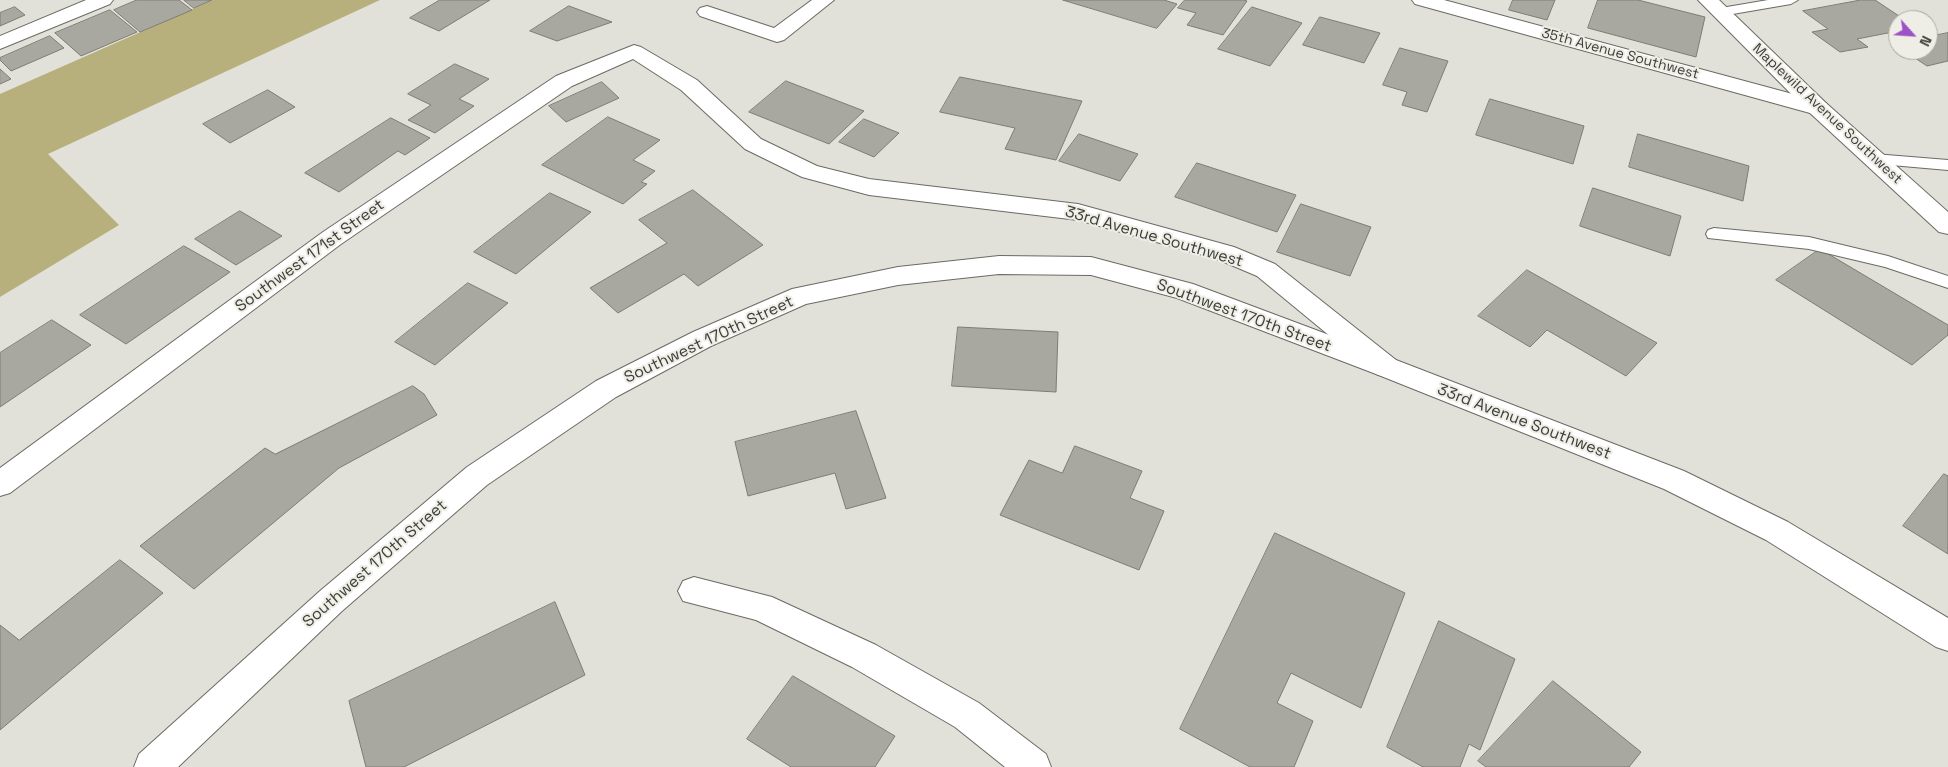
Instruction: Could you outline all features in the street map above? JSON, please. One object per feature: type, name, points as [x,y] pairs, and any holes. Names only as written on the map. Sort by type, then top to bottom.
[{"type":"street","points":[[0,43],[103,0]]},
{"type":"street","points":[[707,12],[777,36],[824,0]]},
{"type":"street","name":"35th Avenue Southwest","points":[[1422,0],[1818,108]]},
{"type":"street","name":"Maplewild Avenue Southwest","points":[[1714,6],[1818,108],[1948,226]]},
{"type":"street","name":"33rd Avenue Southwest","points":[[634,52],[689,85],[753,144],[810,172],[869,187],[1078,212],[1225,253],[1266,270],[1386,368],[1674,480],[1777,531],[1948,636]]},
{"type":"street","name":"Southwest 171st Street","points":[[0,484],[332,238],[564,81],[634,52]]},
{"type":"street","name":"Southwest 170th Street","points":[[152,767],[331,601],[477,476],[606,390],[702,339],[801,296],[898,276],[999,265],[1091,266],[1184,291],[1386,368]]},
{"type":"street","points":[[694,591],[761,607],[864,656],[967,715],[1033,767]]},
{"type":"lane","points":[[1714,6],[1791,0]]},
{"type":"lane","points":[[1874,159],[1948,165]]},
{"type":"lane","points":[[1714,234],[1809,243],[1888,262],[1948,282]]},
{"type":"shaded area","points":[[213,0],[380,0],[48,154],[119,225],[0,297],[0,94]]},
{"type":"building","points":[[137,0],[179,0],[192,10],[140,32],[114,10]]},
{"type":"building","points":[[184,0],[212,0],[194,8]]},
{"type":"building","points":[[440,0],[490,0],[439,31],[410,18]]},
{"type":"building","points":[[1063,0],[1164,0],[1177,4],[1157,28]]},
{"type":"building","points":[[1185,0],[1247,1],[1223,35],[1187,25],[1196,13],[1178,8]]},
{"type":"building","points":[[1513,0],[1555,0],[1547,20],[1509,10]]},
{"type":"building","points":[[1598,0],[1638,0],[1705,17],[1696,57],[1588,28]]},
{"type":"building","points":[[1861,0],[1875,0],[1890,10],[1888,10],[1888,33],[1857,39],[1868,47],[1840,52],[1812,32],[1828,29],[1803,11]]},
{"type":"building","points":[[569,6],[612,22],[557,41],[530,31]]},
{"type":"building","points":[[15,7],[25,15],[0,26],[0,13]]},
{"type":"building","points":[[1252,7],[1302,23],[1270,66],[1218,49]]},
{"type":"building","points":[[110,10],[137,32],[81,56],[55,33]]},
{"type":"building","points":[[1320,17],[1380,33],[1364,63],[1303,45]]},
{"type":"building","points":[[1948,33],[1948,61],[1927,66],[1918,60],[1938,60],[1938,35]]},
{"type":"building","points":[[50,36],[64,48],[11,71],[0,60],[0,58]]},
{"type":"building","points":[[1400,48],[1448,61],[1427,112],[1402,105],[1407,92],[1383,85]]},
{"type":"building","points":[[455,64],[489,79],[459,99],[474,106],[435,133],[408,120],[431,105],[408,94]]},
{"type":"building","points":[[0,69],[11,79],[0,84]]},
{"type":"building","points":[[960,77],[1082,101],[1056,160],[1005,149],[1015,128],[940,112]]},
{"type":"building","points":[[786,81],[864,111],[829,144],[749,112]]},
{"type":"building","points":[[602,82],[619,98],[566,122],[549,106]]},
{"type":"building","points":[[268,90],[295,107],[230,143],[203,124]]},
{"type":"building","points":[[1490,99],[1584,126],[1573,164],[1476,135]]},
{"type":"building","points":[[608,117],[660,140],[633,160],[655,171],[641,182],[647,184],[623,204],[542,165]]},
{"type":"building","points":[[391,118],[430,138],[405,155],[398,151],[339,192],[305,173]]},
{"type":"building","points":[[864,119],[899,133],[874,157],[839,142]]},
{"type":"building","points":[[1079,134],[1138,154],[1120,181],[1059,161]]},
{"type":"building","points":[[1638,134],[1749,166],[1743,201],[1629,167]]},
{"type":"building","points":[[1197,163],[1296,195],[1277,232],[1175,197]]},
{"type":"building","points":[[1593,188],[1681,216],[1670,256],[1580,226]]},
{"type":"building","points":[[693,190],[763,245],[698,286],[684,274],[618,313],[590,288],[667,243],[639,220]]},
{"type":"building","points":[[550,193],[591,212],[516,274],[474,252]]},
{"type":"building","points":[[1301,204],[1371,227],[1350,276],[1277,252]]},
{"type":"building","points":[[240,211],[282,236],[236,265],[195,239]]},
{"type":"building","points":[[184,246],[230,272],[126,344],[80,315]]},
{"type":"building","points":[[1820,249],[1948,325],[1948,335],[1912,365],[1776,280]]},
{"type":"building","points":[[1527,270],[1657,343],[1626,376],[1547,330],[1530,347],[1478,316]]},
{"type":"building","points":[[468,283],[508,303],[435,365],[395,342]]},
{"type":"building","points":[[52,320],[91,345],[0,407],[0,353]]},
{"type":"building","points":[[958,327],[1058,332],[1056,392],[952,386]]},
{"type":"building","points":[[413,386],[424,394],[437,415],[339,468],[194,589],[140,546],[265,448],[275,454]]},
{"type":"building","points":[[856,411],[886,498],[846,509],[835,473],[748,496],[735,442]]},
{"type":"building","points":[[1075,446],[1142,471],[1130,498],[1164,511],[1139,570],[1000,515],[1029,460],[1062,473]]},
{"type":"building","points":[[1944,474],[1948,476],[1948,554],[1903,526]]},
{"type":"building","points":[[1275,533],[1405,593],[1361,708],[1291,673],[1277,703],[1313,721],[1294,767],[1250,767],[1180,729]]},
{"type":"building","points":[[120,560],[163,593],[0,730],[0,625],[19,640]]},
{"type":"building","points":[[555,602],[585,675],[404,767],[366,767],[349,701]]},
{"type":"building","points":[[1439,621],[1515,659],[1480,750],[1469,744],[1460,767],[1423,767],[1387,747]]},
{"type":"building","points":[[793,676],[895,736],[875,767],[791,767],[747,739]]},
{"type":"building","points":[[1553,681],[1641,752],[1629,767],[1486,767],[1478,761]]}]
